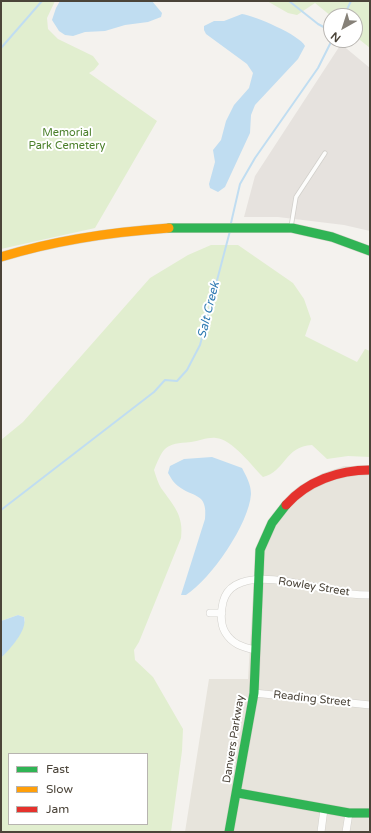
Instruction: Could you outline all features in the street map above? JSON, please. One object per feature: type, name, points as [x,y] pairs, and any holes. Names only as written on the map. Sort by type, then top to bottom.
[{"type":"street","points":[[1,257],[54,242],[103,232],[209,227],[291,228],[347,242],[370,252]]},
{"type":"street","name":"Danvers Parkway","points":[[229,832],[238,793],[254,693],[258,580],[260,550],[264,538],[272,523],[287,503],[306,488],[329,476],[353,470],[370,470]]},
{"type":"street","points":[[255,650],[241,647],[233,642],[224,630],[222,613],[223,600],[231,588],[238,583],[258,580]]},
{"type":"street","name":"Rowley Street","points":[[258,580],[295,582],[334,592],[370,595]]},
{"type":"street","points":[[210,613],[222,613]]},
{"type":"street","name":"Reading Street","points":[[254,693],[370,705]]},
{"type":"street","points":[[238,793],[324,809],[370,813]]},
{"type":"street","points":[[321,832],[324,809]]},
{"type":"street","points":[[346,832],[349,812]]},
{"type":"lane","points":[[291,228],[296,197],[325,152]]},
{"type":"shaded area","points":[[338,48],[346,48],[370,68],[370,231],[344,225],[278,217],[244,217],[255,176]]},
{"type":"shaded area","points":[[344,466],[370,466],[370,832],[185,832],[209,679],[248,679],[255,562],[260,540],[321,474]]},
{"type":"green space","name":"Memorial Park Cemetery","points":[[1,1],[55,1],[47,18],[48,29],[58,39],[93,56],[99,64],[89,73],[157,121],[95,228],[1,249]]},
{"type":"green space","points":[[267,1],[370,1],[370,48],[363,42],[363,8],[323,8],[323,10],[315,3],[297,15],[288,13]]},
{"type":"green space","points":[[211,245],[238,245],[293,283],[304,299],[311,319],[305,336],[357,362],[365,349],[370,351],[370,457],[348,456],[327,459],[312,445],[303,446],[290,454],[276,470],[263,477],[248,460],[229,443],[216,438],[171,445],[163,451],[154,470],[160,486],[177,511],[181,523],[181,538],[139,642],[134,650],[135,660],[153,677],[183,729],[182,751],[171,832],[1,832],[1,658],[17,639],[25,620],[24,617],[18,615],[1,621],[1,440],[23,422],[150,278],[188,255]]},
{"type":"water","points":[[60,1],[152,1],[162,13],[161,17],[148,22],[125,25],[105,31],[85,32],[73,36],[65,35],[59,31],[52,20]]},
{"type":"water","points":[[242,14],[266,22],[286,32],[295,37],[305,46],[298,59],[255,105],[251,115],[250,133],[225,187],[218,192],[210,188],[209,184],[215,162],[213,150],[221,140],[226,121],[234,105],[249,88],[253,73],[247,64],[206,34],[204,26],[214,21],[224,21]]},
{"type":"water","points":[[212,457],[242,468],[251,490],[249,506],[236,535],[217,564],[196,587],[186,595],[181,595],[205,519],[205,510],[202,500],[178,486],[168,473],[170,466],[184,459]]},
{"type":"water","points":[[18,615],[24,617],[25,622],[23,628],[9,650],[1,658],[1,621]]},
{"type":"waterway","points":[[1,48],[42,1]]},
{"type":"waterway","points":[[289,1],[323,27]]},
{"type":"waterway","name":"Salt Creek","points":[[348,8],[351,1]]},
{"type":"waterway","name":"Salt Creek","points":[[231,223],[240,184],[255,158],[318,68],[328,48]]},
{"type":"waterway","name":"Salt Creek","points":[[1,510],[154,392],[165,380],[177,381],[187,370],[200,345],[230,231]]},
{"type":"traffic: fast","points":[[169,228],[292,228],[332,237],[370,251]]},
{"type":"traffic: fast","points":[[229,832],[254,693],[260,550],[272,523],[286,505]]},
{"type":"traffic: fast","points":[[238,793],[349,813],[370,813]]},
{"type":"traffic: slow","points":[[1,257],[63,241],[126,232],[169,228]]},
{"type":"traffic: jam","points":[[286,505],[304,489],[324,478],[347,472],[370,470]]}]
